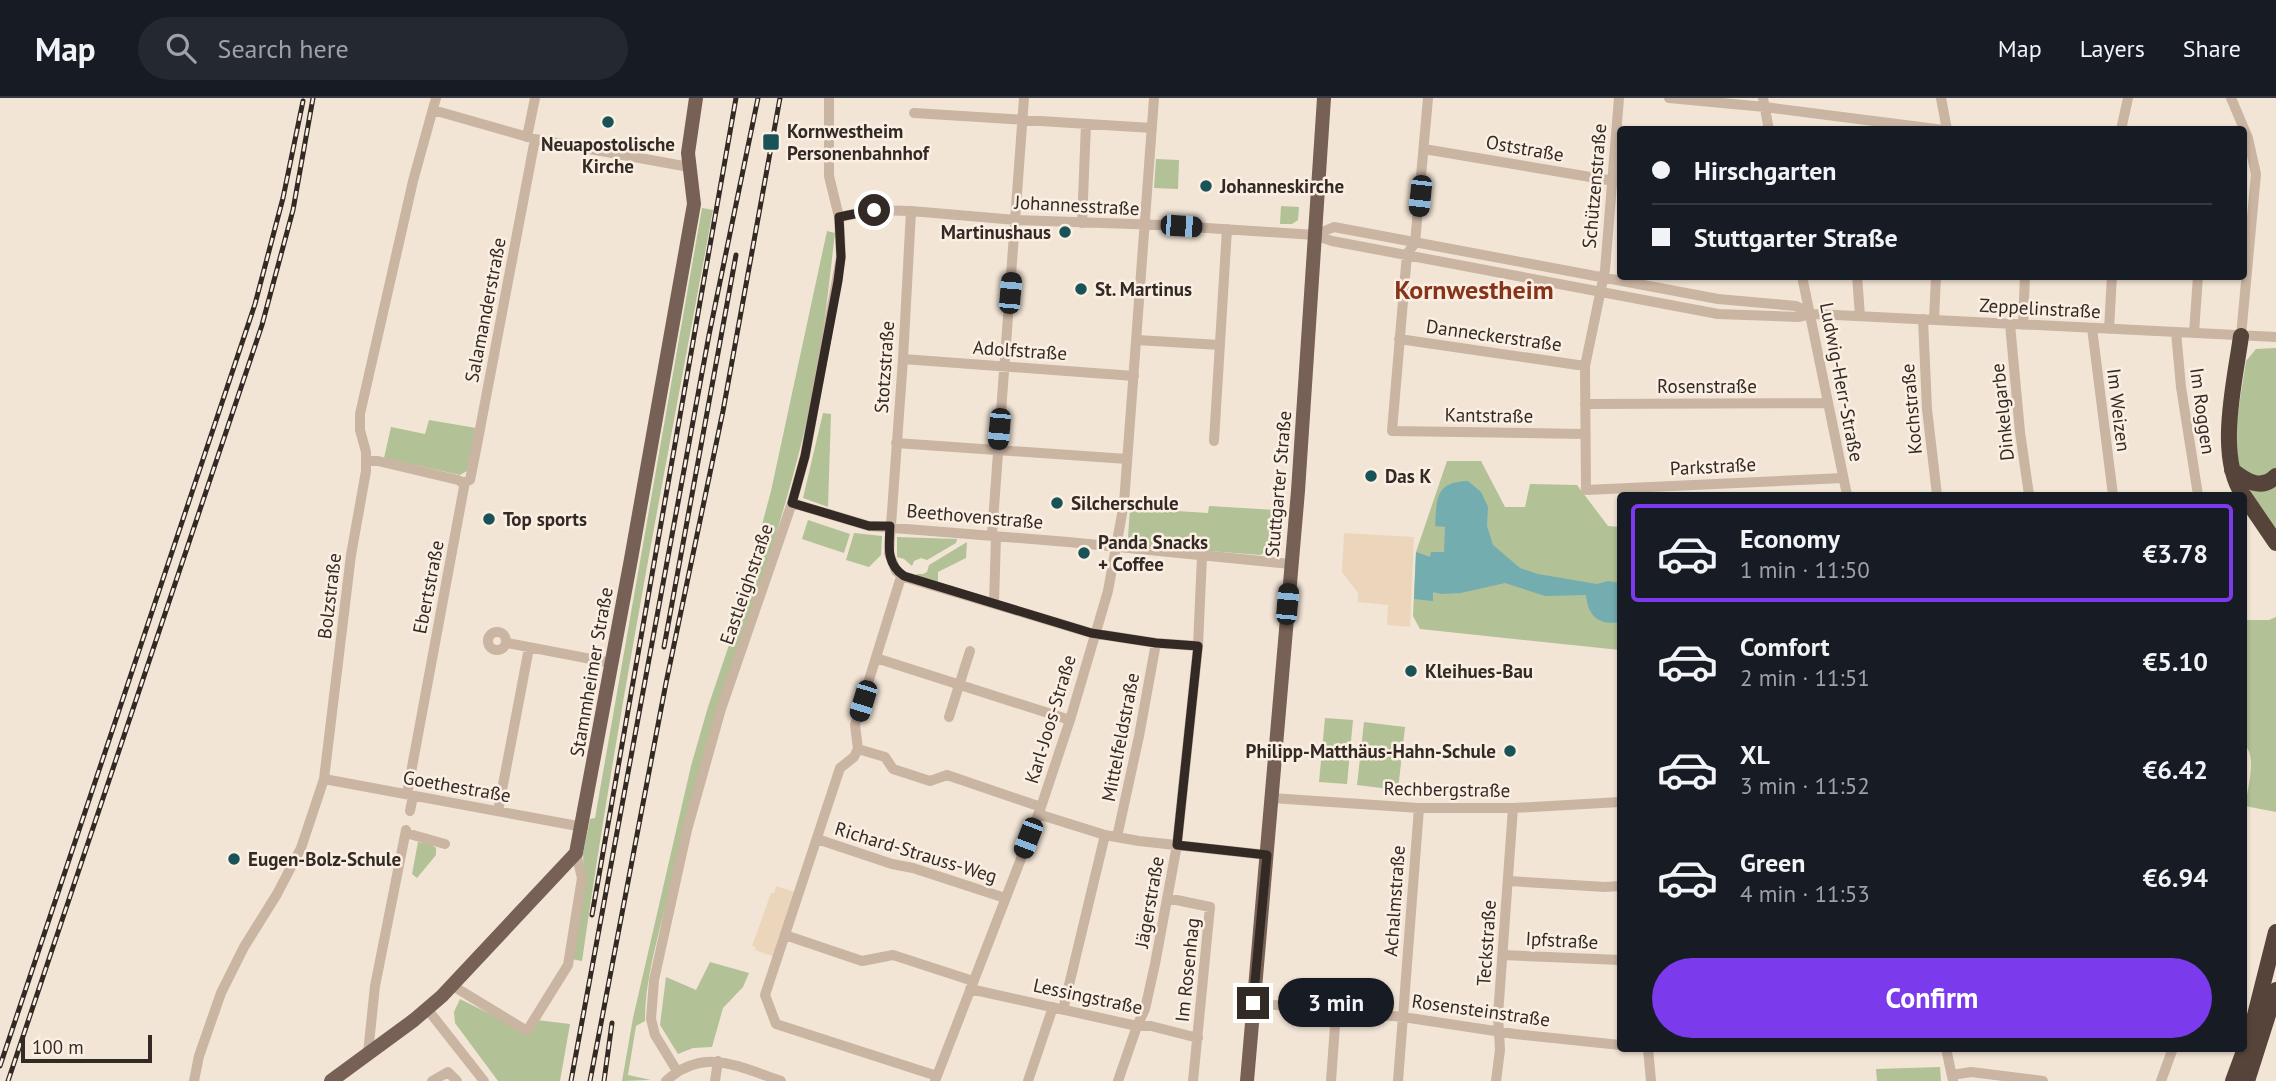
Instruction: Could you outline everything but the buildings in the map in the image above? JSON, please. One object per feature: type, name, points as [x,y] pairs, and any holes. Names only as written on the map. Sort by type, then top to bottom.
[{"type":"highway","points":[[2240,492],[2228,453],[2241,336]]},
{"type":"highway","points":[[2232,470],[2244,480],[2253,483],[2262,484],[2276,477]]},
{"type":"highway","points":[[2247,502],[2276,543]]},
{"type":"highway","points":[[2247,1043],[2276,932]]},
{"type":"highway","points":[[2247,1081],[2276,990]]},
{"type":"highway","points":[[2233,1081],[2244,1052]]},
{"type":"main road","name":"Stammheimer Straße","points":[[331,1081],[428,1010],[576,853],[583,827],[694,204],[689,167],[689,139],[696,98]]},
{"type":"main road","name":"Stuttgarter Straße","points":[[1247,1081],[1298,491],[1324,98]]},
{"type":"street","name":"Bolzstraße","points":[[194,1081],[199,1056],[221,993],[301,848],[324,779],[351,555],[367,461],[360,429],[360,414],[413,181],[436,98]]},
{"type":"street","points":[[531,138],[535,98]]},
{"type":"street","name":"Eastleighstraße","points":[[677,1071],[655,1035],[651,1019],[654,980],[687,830],[721,709],[792,503],[805,456],[838,281],[841,257],[839,217],[829,176],[829,98]]},
{"type":"street","points":[[1024,98],[997,450],[994,603],[1095,634],[1198,646]]},
{"type":"street","name":"Karl-Joos-Straße","points":[[936,1079],[1040,810],[1108,591],[1124,503],[1154,98]]},
{"type":"street","points":[[1399,340],[1407,254],[1415,243],[1428,98]]},
{"type":"street","name":"Schützenstraße","points":[[1618,126],[1619,98]]},
{"type":"street","points":[[1669,98],[1764,102],[1920,126]]},
{"type":"street","points":[[1941,98],[1945,126]]},
{"type":"street","points":[[2122,126],[2128,98]]},
{"type":"street","points":[[2231,98],[2242,126]]},
{"type":"street","points":[[1764,102],[1768,126]]},
{"type":"street","points":[[433,110],[531,138],[689,167]]},
{"type":"street","points":[[914,113],[1152,128]]},
{"type":"street","points":[[1082,223],[1086,124]]},
{"type":"street","name":"Salamanderstraße","points":[[463,483],[470,480],[476,450],[531,138]]},
{"type":"street","points":[[2247,140],[2255,166],[2249,190],[2247,226]]},
{"type":"street","name":"Oststraße","points":[[1424,149],[1616,182]]},
{"type":"street","name":"Schützenstraße","points":[[1603,278],[1616,182],[1617,154]]},
{"type":"street","name":"Johannesstraße","points":[[839,217],[874,210],[911,211],[1016,220],[1315,235]]},
{"type":"street","name":"Stotzstraße","points":[[911,211],[889,553],[896,571],[904,576],[994,603]]},
{"type":"street","name":"Zeppelinstraße","points":[[1315,235],[1334,227],[1718,299],[1796,306],[1811,314]]},
{"type":"street","points":[[1214,441],[1227,229]]},
{"type":"street","name":"Zeppelinstraße","points":[[1315,235],[1332,241],[1717,314],[1860,316],[2272,337]]},
{"type":"street","points":[[1585,434],[1585,366],[1603,278]]},
{"type":"street","name":"Ludwig-Herr-Straße","points":[[1803,280],[1846,492]]},
{"type":"street","points":[[1857,280],[1860,316]]},
{"type":"street","name":"Kochstraße","points":[[1935,280],[1928,319],[1927,409],[1937,492]]},
{"type":"street","points":[[2023,325],[2025,280]]},
{"type":"street","points":[[2109,329],[2112,280]]},
{"type":"street","points":[[2194,333],[2198,280]]},
{"type":"street","points":[[2241,336],[2244,280]]},
{"type":"street","name":"Dinkelgarbe","points":[[2010,324],[2029,492]]},
{"type":"street","name":"Im Weizen","points":[[2092,328],[2113,492]]},
{"type":"street","name":"Im Roggen","points":[[2176,332],[2180,387],[2198,492]]},
{"type":"street","points":[[1137,340],[1220,345]]},
{"type":"street","name":"Danneckerstraße","points":[[1399,340],[1585,366]]},
{"type":"street","name":"Kantstraße","points":[[1399,340],[1392,430],[1585,434]]},
{"type":"street","name":"Adolfstraße","points":[[903,359],[1134,376]]},
{"type":"street","name":"Rosenstraße","points":[[1585,404],[1828,403]]},
{"type":"street","name":"Parkstraße","points":[[1585,434],[1586,490],[1843,478]]},
{"type":"street","points":[[896,443],[1127,459]]},
{"type":"street","points":[[367,461],[378,461],[463,483]]},
{"type":"street","name":"Ebertstraße","points":[[410,811],[410,795],[463,483]]},
{"type":"street","name":"Beethovenstraße","points":[[792,503],[869,526],[1291,564]]},
{"type":"street","name":"Jägerstraße","points":[[1118,1081],[1145,1009],[1177,845],[1198,646],[1202,556]]},
{"type":"street","points":[[900,580],[855,725],[858,748],[854,757],[840,768],[765,995],[776,1024],[936,1079]]},
{"type":"street","points":[[507,643],[611,663]]},
{"type":"street","name":"Mittelfeldstraße","points":[[1117,837],[1156,643]]},
{"type":"street","points":[[498,811],[529,648]]},
{"type":"street","points":[[949,717],[970,651]]},
{"type":"street","points":[[876,658],[1070,720]]},
{"type":"street","points":[[858,748],[885,757],[893,769],[930,781],[947,775],[1105,835],[1267,855]]},
{"type":"street","name":"Goethestraße","points":[[324,779],[583,827]]},
{"type":"street","name":"Rechbergstraße","points":[[1272,798],[1419,808],[1513,808],[1617,802]]},
{"type":"street","name":"Achalmstraße","points":[[1398,1081],[1419,808]]},
{"type":"street","name":"Teckstraße","points":[[1496,1081],[1513,808]]},
{"type":"street","points":[[368,1053],[375,986],[406,831],[445,844]]},
{"type":"street","points":[[1028,1081],[1058,1009],[1105,835]]},
{"type":"street","name":"Richard-Strauss-Weg","points":[[817,839],[1005,898]]},
{"type":"street","points":[[453,986],[527,1031],[568,965],[582,878],[576,853]]},
{"type":"street","points":[[1508,881],[1617,886]]},
{"type":"street","name":"Im Rosenhag","points":[[1167,898],[1210,907],[1194,1081]]},
{"type":"street","name":"Lessingstraße","points":[[785,935],[862,961],[893,955],[972,985],[1058,1009],[1137,1026],[1151,1026],[1198,1038]]},
{"type":"street","name":"Ipfstraße","points":[[1503,955],[1617,960]]},
{"type":"street","name":"Rosensteinstraße","points":[[1253,1003],[1403,1017],[1617,1045]]},
{"type":"street","points":[[428,1010],[484,1081]]},
{"type":"street","points":[[1331,1081],[1336,1012]]},
{"type":"street","points":[[1648,1052],[1651,1081]]},
{"type":"street","points":[[1947,1052],[1952,1078],[1971,1072],[2043,1081]]},
{"type":"street","points":[[2161,1081],[2172,1052]]},
{"type":"street","points":[[715,1081],[718,1061]]},
{"type":"street","points":[[666,1081],[677,1071],[697,1062],[718,1061],[781,1081]]},
{"type":"street","points":[[432,1081],[448,1072],[457,1081]]},
{"type":"green space","points":[[1156,159],[1179,160],[1178,189],[1154,188]]},
{"type":"green space","points":[[1281,206],[1299,207],[1298,220],[1292,224],[1280,224]]},
{"type":"green space","points":[[702,208],[713,210],[627,679],[582,961],[571,959],[584,879],[583,854],[590,819],[595,818]]},
{"type":"green space","points":[[827,231],[835,233],[827,300],[814,389],[799,453],[686,827],[651,966],[645,1021],[636,1026],[628,1075],[651,1080],[622,1081],[633,1018],[691,766],[733,633],[771,491]]},
{"type":"green space","points":[[2276,348],[2276,471],[2267,477],[2249,477],[2240,471],[2233,445],[2246,361],[2256,349]]},
{"type":"green space","points":[[823,413],[831,414],[828,507],[803,498]]},
{"type":"green space","points":[[429,420],[476,428],[467,471],[460,475],[384,458],[391,427],[425,434]]},
{"type":"green space","points":[[1447,461],[1481,461],[1505,507],[1525,507],[1530,484],[1577,485],[1608,526],[1617,527],[1617,650],[1420,629],[1413,616],[1416,552]]},
{"type":"green space","points":[[2240,485],[2262,490],[2276,485],[2276,538],[2247,492]]},
{"type":"green space","points":[[1209,506],[1275,510],[1275,527],[1281,528],[1276,541],[1260,555],[1134,545],[1128,537],[1130,508],[1208,513]]},
{"type":"green space","points":[[808,520],[850,534],[844,553],[802,539]]},
{"type":"green space","points":[[854,533],[882,536],[881,555],[869,567],[846,560]]},
{"type":"green space","points":[[897,537],[957,539],[956,543],[927,560],[921,558],[914,561],[912,566],[897,557]]},
{"type":"green space","points":[[967,542],[966,558],[938,572],[938,582],[915,577],[927,572],[929,565]]},
{"type":"green space","points":[[2276,617],[2276,812],[2247,806],[2251,764],[2247,749],[2247,620],[2269,620]]},
{"type":"green space","points":[[1325,718],[1353,720],[1347,784],[1319,782]]},
{"type":"green space","points":[[1364,722],[1405,727],[1398,790],[1357,785]]},
{"type":"green space","points":[[418,842],[431,844],[436,848],[436,855],[417,878],[412,874]]},
{"type":"green space","points":[[710,962],[749,973],[743,987],[723,1008],[712,1047],[693,1048],[678,1054],[660,1025],[666,977],[696,990]]},
{"type":"green space","points":[[460,999],[526,1032],[537,1020],[570,1024],[560,1081],[498,1081],[455,1023],[454,1012]]},
{"type":"green space","points":[[1940,1067],[1941,1081],[1877,1081],[1876,1069]]},
{"type":"shaded area","points":[[1344,533],[1414,537],[1410,627],[1387,625],[1388,605],[1358,602],[1358,593],[1342,572]]},
{"type":"shaded area","points":[[776,886],[795,892],[775,957],[755,950],[756,947],[752,946]]},
{"type":"water","points":[[1468,481],[1481,492],[1488,507],[1487,526],[1493,545],[1520,568],[1538,574],[1597,584],[1608,581],[1617,582],[1617,622],[1596,618],[1589,609],[1586,595],[1545,596],[1505,583],[1461,593],[1433,592],[1433,601],[1414,599],[1416,552],[1430,557],[1431,552],[1444,552],[1445,527],[1435,526],[1436,507],[1444,488],[1457,482]]},
{"type":"railway","points":[[8,1081],[262,325],[293,210],[313,98]]},
{"type":"railway","points":[[592,915],[736,98]]},
{"type":"railway","points":[[571,1081],[709,335],[758,98]]},
{"type":"railway","points":[[590,1081],[666,683],[723,411],[780,98]]},
{"type":"railway","points":[[0,1066],[255,304],[283,198],[303,101]]},
{"type":"railway","points":[[664,647],[736,255]]},
{"type":"railway","points":[[604,1081],[612,1023]]},
{"type":"place","name":"Neuapostolische Kirche","points":[[608,122]]},
{"type":"place","name":"Kornwestheim Personenbahnhof","points":[[771,142]]},
{"type":"place","name":"Johanneskirche","points":[[1206,186]]},
{"type":"place","name":"Martinushaus","points":[[1065,232]]},
{"type":"place","name":"St. Martinus","points":[[1081,289]]},
{"type":"place","name":"Das K","points":[[1371,476]]},
{"type":"place","name":"Silcherschule","points":[[1057,503]]},
{"type":"place","name":"Top sports","points":[[489,519]]},
{"type":"place","name":"Panda Snacks + Coffee","points":[[1084,553]]},
{"type":"place","name":"Kleihues-Bau","points":[[1411,671]]},
{"type":"place","name":"Philipp-Matthäus-Hahn-Schule","points":[[1510,751]]},
{"type":"place","name":"Eugen-Bolz-Schule","points":[[234,859]]},
{"type":"district","name":"Kornwestheim","points":[[1474,289]]},
{"type":"route","points":[[874,210],[839,217],[841,257],[838,281],[805,456],[792,503],[869,526],[890,526],[891,562],[896,571],[904,576],[1091,633],[1198,646],[1177,845],[1267,855],[1253,1003]]}]
